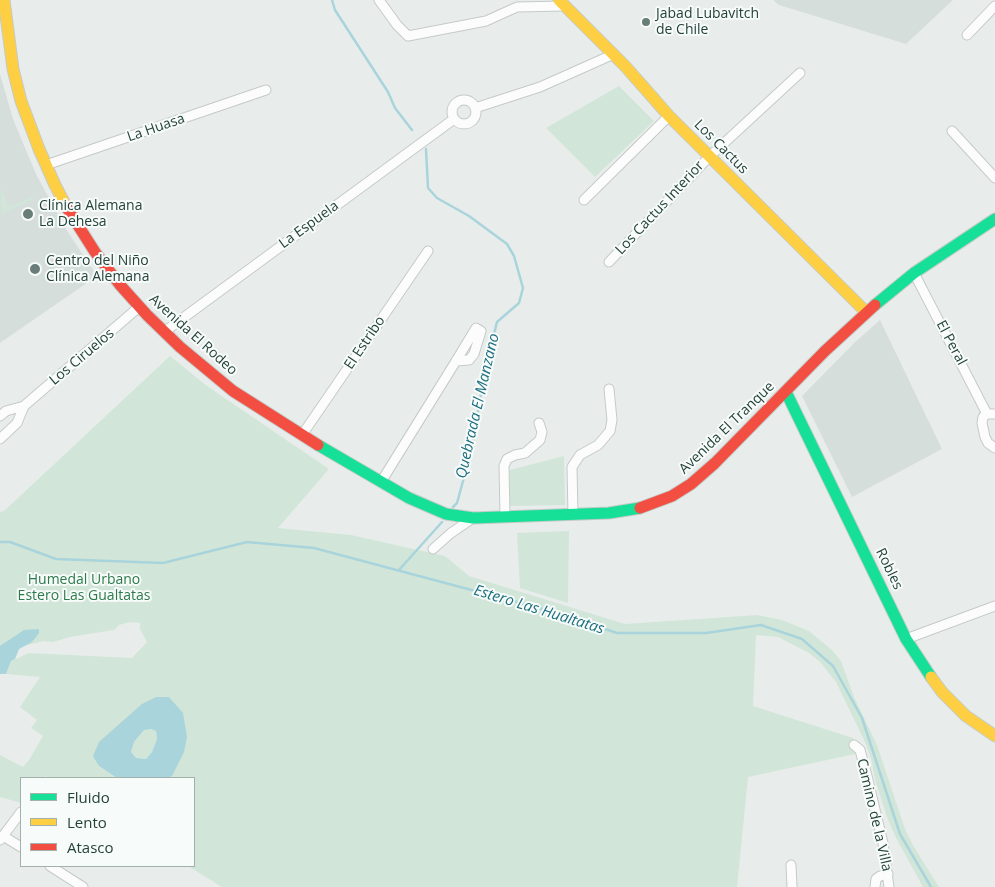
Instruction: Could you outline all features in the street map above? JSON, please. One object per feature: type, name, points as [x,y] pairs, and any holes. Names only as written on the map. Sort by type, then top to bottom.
[{"type":"street","name":"Avenida El Rodeo","points":[[4,0],[15,79],[28,120],[46,165],[60,195],[84,236],[120,285],[139,307],[164,332],[223,384],[254,405],[409,498],[446,514],[474,518]]},
{"type":"street","points":[[379,0],[397,26],[408,36],[486,21],[517,7],[561,3]]},
{"type":"street","name":"Los Cactus","points":[[561,3],[614,54],[669,116],[866,312]]},
{"type":"street","points":[[967,35],[995,6]]},
{"type":"street","points":[[475,108],[540,87],[614,54]]},
{"type":"street","name":"Los Cactus Interior","points":[[609,262],[709,156],[800,73]]},
{"type":"street","name":"La Huasa","points":[[46,165],[266,90]]},
{"type":"street","points":[[460,101],[468,101],[475,108],[475,118],[469,123],[461,123],[454,119],[454,107],[460,101]]},
{"type":"street","points":[[584,200],[669,116]]},
{"type":"street","name":"La Espuela","points":[[164,332],[454,119]]},
{"type":"street","points":[[952,131],[995,178]]},
{"type":"street","name":"Avenida El Tranque","points":[[433,549],[451,533],[474,518],[609,514],[647,506],[672,496],[706,472],[824,351],[866,312],[914,273],[995,220]]},
{"type":"street","name":"El Estribo","points":[[302,435],[428,252]]},
{"type":"street","name":"El Peral","points":[[914,273],[991,414],[984,417],[982,423],[988,443],[995,448]]},
{"type":"street","name":"Los Ciruelos","points":[[0,416],[6,411],[24,406],[139,307]]},
{"type":"street","points":[[381,482],[456,361]]},
{"type":"street","points":[[573,514],[572,468],[580,455],[598,445],[610,431],[612,420],[609,389]]},
{"type":"street","name":"Robles","points":[[786,392],[906,639],[942,692],[966,716],[995,736]]},
{"type":"street","name":"Los Ciruelos","points":[[0,439],[17,424],[24,406]]},
{"type":"street","points":[[505,516],[504,466],[507,459],[515,455],[525,454],[540,440],[542,432],[540,423]]},
{"type":"street","points":[[906,639],[995,606]]},
{"type":"street","name":"Camino de la Villa","points":[[854,745],[860,750],[867,776],[890,887]]},
{"type":"street","points":[[20,813],[2,838],[20,847]]},
{"type":"street","points":[[791,865],[792,887]]},
{"type":"street","points":[[52,867],[82,887]]},
{"type":"street","points":[[875,887],[876,879],[888,874]]},
{"type":"shaded area","points":[[773,0],[953,0],[906,44],[779,5]]},
{"type":"shaded area","name":"Clínica Alemana La Dehesa","points":[[0,74],[13,119],[36,174],[64,226],[97,276],[0,343]]},
{"type":"shaded area","points":[[880,320],[942,449],[852,497],[802,396],[854,343]]},
{"type":"green space","points":[[619,86],[654,121],[595,177],[546,128]]},
{"type":"green space","points":[[1,188],[9,207],[32,197],[33,200],[1,214]]},
{"type":"green space","name":"Humedal Urbano Estero Las Gualtatas","points":[[170,356],[207,386],[329,469],[278,528],[351,535],[445,556],[469,576],[625,624],[757,615],[782,620],[809,631],[833,651],[841,661],[854,697],[877,745],[905,829],[939,887],[923,887],[895,836],[876,783],[865,742],[836,682],[820,662],[809,653],[778,637],[756,635],[753,706],[853,738],[855,754],[748,777],[737,887],[222,887],[190,867],[195,867],[195,777],[171,777],[169,697],[99,766],[116,777],[20,777],[20,803],[0,797],[0,755],[23,767],[43,736],[31,728],[37,720],[20,707],[40,677],[6,674],[11,661],[29,653],[132,658],[147,642],[140,629],[140,623],[130,622],[119,625],[114,630],[22,646],[0,669],[0,512],[4,511]]},
{"type":"green space","points":[[564,456],[565,505],[509,506],[510,470]]},
{"type":"green space","points":[[569,531],[568,603],[520,588],[517,533]]},
{"type":"green space","points":[[151,729],[156,731],[157,739],[152,752],[146,759],[136,758],[131,752],[134,742],[144,730]]},
{"type":"water","points":[[39,629],[39,633],[32,642],[19,649],[15,659],[11,661],[6,674],[0,674],[0,646],[24,630]]},
{"type":"water","points":[[156,697],[169,697],[183,713],[187,737],[184,752],[171,777],[116,777],[99,766],[93,756],[99,742],[142,704]],"holes":[[[151,729],[156,731],[157,739],[152,752],[146,759],[136,758],[131,752],[134,742],[144,730]]]},
{"type":"waterway","name":"Quebrada El Manzano","points":[[332,0],[335,10],[388,92],[395,108],[412,130]]},
{"type":"waterway","name":"Quebrada El Manzano","points":[[426,149],[428,188],[437,198],[469,216],[507,244],[514,256],[523,288],[519,303],[497,322],[486,365],[471,452],[457,503],[453,507]]},
{"type":"waterway","name":"Quebrada El Manzano","points":[[399,570],[442,522]]},
{"type":"waterway","name":"Estero Las Hualtatas","points":[[0,542],[10,542],[56,559],[163,563],[247,542],[314,548],[554,612],[617,633],[706,633],[761,625],[802,639],[833,666],[862,718],[900,834],[931,887]]},
{"type":"traffic: fast","points":[[875,305],[914,273],[995,219]]},
{"type":"traffic: fast","points":[[786,392],[906,639],[931,677]]},
{"type":"traffic: fast","points":[[318,445],[409,498],[446,514],[473,518],[609,513],[640,508]]},
{"type":"traffic: slow","points":[[4,0],[13,69],[21,101],[39,149],[67,208]]},
{"type":"traffic: slow","points":[[559,0],[625,66],[669,116],[866,312]]},
{"type":"traffic: slow","points":[[931,677],[942,692],[966,716],[995,736]]},
{"type":"traffic: jam","points":[[67,208],[95,252],[120,285],[180,347],[233,391],[318,445]]},
{"type":"traffic: jam","points":[[640,508],[672,496],[691,484],[715,463],[825,351],[875,305]]},
{"type":"place","name":"Jabad Lubavitch de Chile","points":[[646,22]]},
{"type":"place","name":"Clínica Alemana La Dehesa","points":[[28,214]]},
{"type":"place","name":"Centro del Niño Clínica Alemana","points":[[35,269]]}]
